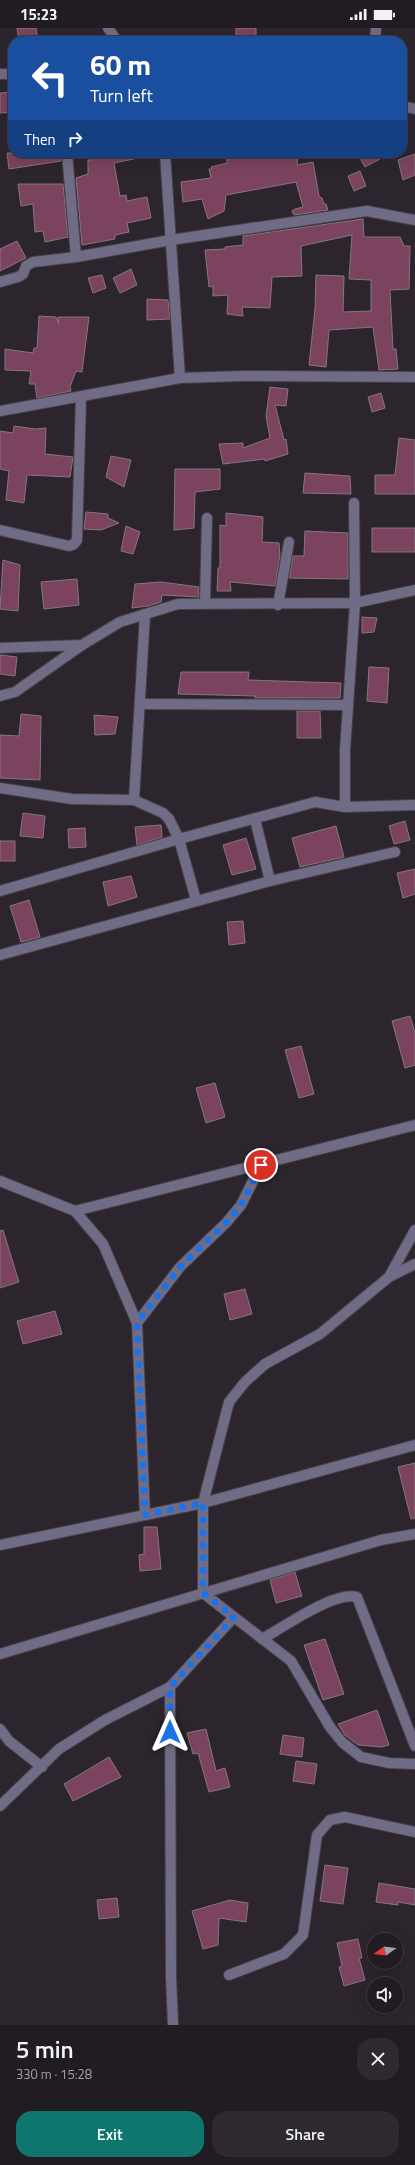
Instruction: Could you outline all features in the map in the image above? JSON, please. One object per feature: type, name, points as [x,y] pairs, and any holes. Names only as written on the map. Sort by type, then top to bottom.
[{"type":"street","points":[[67,158],[76,257]]},
{"type":"street","points":[[165,158],[180,378]]},
{"type":"street","points":[[0,282],[23,274],[26,266],[33,262],[76,257],[171,240],[367,211],[415,220]]},
{"type":"street","points":[[0,411],[81,398],[180,378],[243,376],[415,377]]},
{"type":"street","points":[[0,530],[68,546],[74,544],[77,540],[81,398]]},
{"type":"street","points":[[345,806],[345,750],[355,603],[354,503]]},
{"type":"street","points":[[205,602],[207,518]]},
{"type":"street","points":[[278,605],[289,542]]},
{"type":"street","points":[[0,696],[15,692],[120,622],[178,604],[205,602],[278,605],[355,603],[415,590]]},
{"type":"street","points":[[134,800],[141,704],[145,614]]},
{"type":"street","points":[[0,648],[82,646]]},
{"type":"street","points":[[141,704],[348,705]]},
{"type":"street","points":[[0,788],[72,799],[134,800],[166,816],[179,839],[196,900]]},
{"type":"street","points":[[0,891],[179,839],[315,802],[345,806],[415,805]]},
{"type":"street","points":[[255,819],[270,881]]},
{"type":"street","points":[[0,955],[196,900],[395,852]]},
{"type":"street","points":[[75,1211],[415,1125]]},
{"type":"street","points":[[137,1323],[180,1267],[226,1223],[241,1205],[261,1165]]},
{"type":"street","points":[[0,1180],[75,1211],[103,1244],[137,1323],[145,1515]]},
{"type":"street","points":[[389,1277],[415,1230]]},
{"type":"street","points":[[203,1593],[203,1503],[229,1402],[245,1382],[265,1364],[320,1334],[389,1277],[415,1264]]},
{"type":"street","points":[[0,1545],[203,1503],[415,1445]]},
{"type":"street","points":[[0,1654],[381,1540],[415,1534]]},
{"type":"street","points":[[203,1593],[291,1661],[330,1727],[342,1742],[361,1757],[389,1763],[415,1764]]},
{"type":"street","points":[[262,1639],[329,1602],[349,1595],[357,1597],[415,1746]]},
{"type":"street","points":[[0,1806],[59,1749],[105,1720],[170,1687],[234,1617]]},
{"type":"street","points":[[170,1687],[171,1969],[173,2025]]},
{"type":"street","points":[[0,1729],[9,1741],[42,1767]]},
{"type":"street","points":[[229,1975],[284,1954],[303,1935],[317,1835],[330,1820],[345,1817],[415,1832]]},
{"type":"building","points":[[17,28],[36,28],[37,36],[18,36]]},
{"type":"building","points":[[236,28],[256,28],[256,36],[236,36]]},
{"type":"building","points":[[8,92],[8,112],[0,113],[0,93]]},
{"type":"building","points":[[7,153],[8,158],[61,158],[61,161],[9,169]]},
{"type":"building","points":[[415,154],[415,175],[403,180],[398,160]]},
{"type":"building","points":[[93,158],[138,158],[114,163],[120,196],[126,195],[127,201],[147,197],[151,218],[127,223],[129,232],[115,235],[115,239],[82,245],[76,178],[88,174],[88,160],[93,160]]},
{"type":"building","points":[[227,158],[298,158],[297,165],[313,162],[319,196],[322,198],[324,204],[326,204],[328,210],[294,215],[292,211],[303,207],[296,182],[226,195],[224,211],[208,219],[202,199],[183,202],[181,182],[211,178],[209,169],[212,169],[211,167],[227,163]]},
{"type":"building","points":[[360,158],[382,158],[365,167]]},
{"type":"building","points":[[360,171],[366,186],[354,191],[348,176]]},
{"type":"building","points":[[18,184],[63,184],[68,237],[45,242],[43,231],[35,232],[33,204],[21,206]]},
{"type":"building","points":[[363,219],[364,237],[400,237],[404,246],[410,246],[409,289],[390,290],[393,349],[396,349],[398,369],[379,370],[373,327],[329,330],[326,367],[309,365],[315,309],[316,275],[344,276],[343,312],[371,311],[371,280],[349,279],[352,235],[301,246],[302,276],[272,277],[270,308],[242,307],[243,316],[227,314],[228,295],[213,296],[213,286],[209,287],[205,250],[225,249],[225,247],[243,245],[243,236]]},
{"type":"building","points":[[17,241],[26,258],[0,271],[0,249]]},
{"type":"building","points":[[131,269],[137,285],[120,293],[113,278]]},
{"type":"building","points":[[102,275],[106,288],[93,293],[88,278]]},
{"type":"building","points":[[147,299],[168,300],[170,319],[147,320]]},
{"type":"building","points":[[39,316],[56,317],[59,324],[58,317],[89,317],[82,372],[76,371],[70,387],[71,391],[37,398],[35,384],[29,384],[31,371],[5,370],[5,349],[33,353],[34,348],[37,348]]},
{"type":"building","points":[[270,387],[288,389],[286,406],[275,405],[284,440],[286,439],[288,454],[265,461],[265,459],[223,464],[219,444],[243,443],[243,448],[270,438],[266,416]]},
{"type":"building","points":[[381,393],[385,408],[372,412],[368,397]]},
{"type":"building","points":[[14,426],[35,429],[46,428],[45,454],[73,457],[70,477],[27,475],[24,503],[6,500],[9,471],[0,469],[0,431],[13,433]]},
{"type":"building","points":[[399,438],[415,440],[415,494],[375,494],[375,475],[395,475]]},
{"type":"building","points":[[111,456],[131,460],[124,487],[106,477]]},
{"type":"building","points":[[175,469],[220,469],[220,489],[195,492],[194,528],[174,530]]},
{"type":"building","points":[[305,473],[350,476],[351,494],[303,493]]},
{"type":"building","points":[[86,512],[108,514],[108,518],[119,523],[101,530],[84,529]]},
{"type":"building","points":[[226,513],[263,517],[262,542],[279,543],[280,556],[275,586],[230,582],[231,591],[217,591],[218,568],[220,568],[220,525],[226,526]]},
{"type":"building","points":[[126,526],[140,532],[133,554],[121,551]]},
{"type":"building","points":[[372,528],[415,528],[415,552],[372,552]]},
{"type":"building","points":[[305,531],[348,533],[348,579],[289,578],[293,556],[304,556]]},
{"type":"building","points":[[3,560],[20,565],[18,611],[0,609]]},
{"type":"building","points":[[77,579],[79,605],[44,609],[41,582]]},
{"type":"building","points":[[161,582],[199,587],[199,597],[162,595],[161,602],[148,606],[132,608],[135,584]]},
{"type":"building","points":[[362,617],[377,618],[374,632],[362,633]]},
{"type":"building","points":[[0,655],[17,657],[15,676],[0,674]]},
{"type":"building","points":[[369,667],[389,668],[387,703],[367,701]]},
{"type":"building","points":[[181,672],[249,672],[248,680],[341,683],[340,698],[255,698],[255,696],[178,694]]},
{"type":"building","points":[[297,711],[320,711],[321,738],[297,738]]},
{"type":"building","points":[[21,714],[41,716],[40,780],[0,778],[0,735],[19,736]]},
{"type":"building","points":[[94,715],[118,717],[115,734],[95,735]]},
{"type":"building","points":[[23,813],[45,816],[43,838],[20,836]]},
{"type":"building","points":[[405,821],[410,840],[394,844],[389,826]]},
{"type":"building","points":[[161,825],[162,837],[137,845],[135,827]]},
{"type":"building","points":[[336,826],[344,857],[300,867],[292,838]]},
{"type":"building","points":[[85,828],[86,847],[69,848],[68,829]]},
{"type":"building","points":[[246,838],[256,869],[232,875],[223,845]]},
{"type":"building","points":[[0,841],[15,841],[15,861],[0,861]]},
{"type":"building","points":[[415,869],[415,894],[403,898],[397,873]]},
{"type":"building","points":[[131,876],[137,897],[108,906],[103,882]]},
{"type":"building","points":[[29,900],[40,937],[21,942],[10,906]]},
{"type":"building","points":[[243,921],[245,943],[229,945],[227,922]]},
{"type":"building","points":[[410,1016],[415,1033],[415,1065],[405,1068],[392,1021]]},
{"type":"building","points":[[301,1046],[314,1094],[299,1098],[285,1050]]},
{"type":"building","points":[[215,1083],[225,1117],[206,1123],[196,1088]]},
{"type":"building","points":[[3,1230],[19,1282],[0,1288],[0,1231]]},
{"type":"building","points":[[245,1289],[252,1314],[230,1320],[224,1294]]},
{"type":"building","points":[[55,1311],[62,1334],[23,1344],[17,1321]]},
{"type":"building","points":[[415,1463],[415,1518],[411,1519],[398,1467]]},
{"type":"building","points":[[144,1527],[157,1527],[161,1569],[140,1571],[139,1555],[144,1554]]},
{"type":"building","points":[[295,1572],[302,1596],[276,1603],[270,1580]]},
{"type":"building","points":[[325,1639],[344,1694],[323,1700],[304,1645]]},
{"type":"building","points":[[377,1710],[389,1745],[382,1747],[358,1745],[345,1735],[338,1724]]},
{"type":"building","points":[[206,1729],[216,1771],[225,1768],[230,1787],[209,1792],[198,1753],[193,1754],[187,1733]]},
{"type":"building","points":[[283,1735],[304,1738],[302,1757],[280,1754]]},
{"type":"building","points":[[109,1757],[121,1777],[73,1801],[64,1784]]},
{"type":"building","points":[[296,1761],[317,1764],[314,1784],[293,1781]]},
{"type":"building","points":[[325,1865],[348,1868],[343,1904],[320,1901]]},
{"type":"building","points":[[379,1883],[415,1889],[415,1905],[398,1902],[398,1905],[376,1902]]},
{"type":"building","points":[[117,1898],[119,1917],[99,1919],[97,1900]]},
{"type":"building","points":[[230,1900],[248,1903],[246,1922],[219,1918],[218,1945],[203,1949],[192,1911]]},
{"type":"building","points":[[358,1939],[362,1958],[359,1958],[365,1980],[344,1986],[339,1967],[342,1966],[337,1943]]},
{"type":"route","points":[[170,1732],[170,1687],[234,1617],[203,1593],[203,1503],[145,1515],[137,1323],[180,1267],[226,1223],[241,1205],[261,1165]]}]
